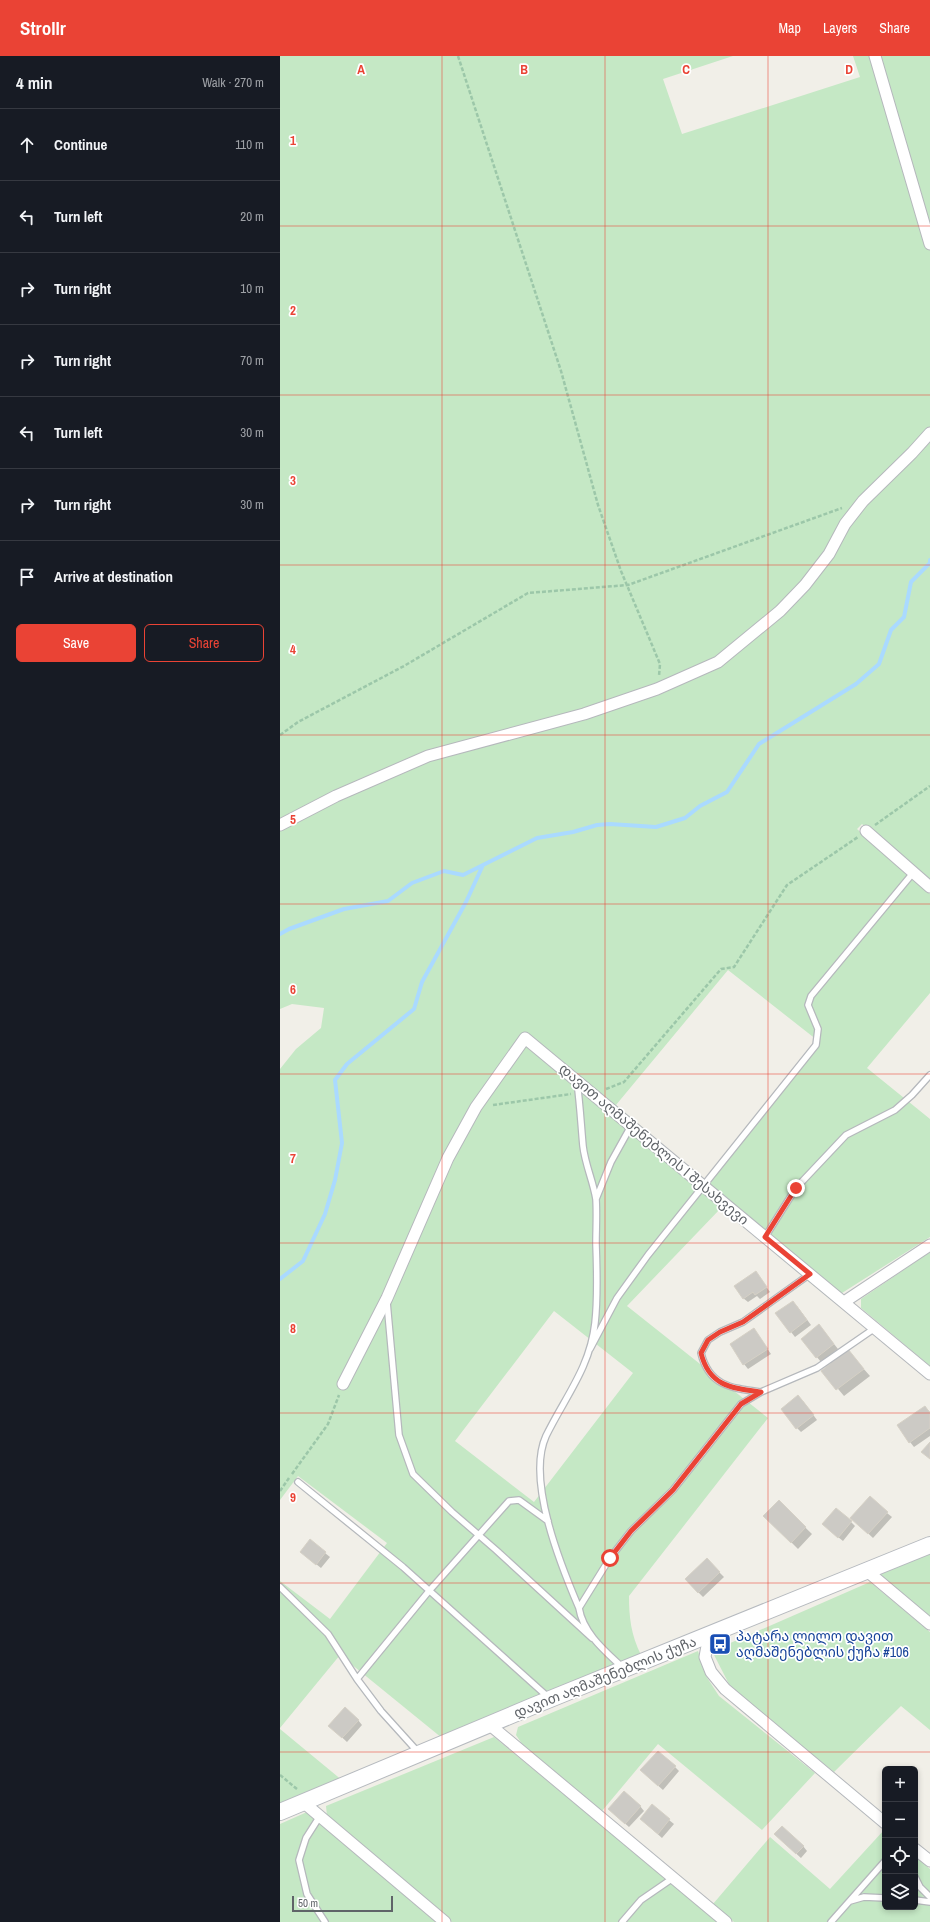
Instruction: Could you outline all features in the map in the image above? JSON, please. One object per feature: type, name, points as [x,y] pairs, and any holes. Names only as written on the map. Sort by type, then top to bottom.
[{"type":"street","points":[[875,56],[930,244]]},
{"type":"street","points":[[280,825],[336,796],[428,756],[584,714],[657,689],[718,662],[780,611],[805,585],[829,554],[845,524],[863,501],[912,453],[930,433]]},
{"type":"street","points":[[866,831],[930,887]]},
{"type":"street","name":"დავით აღმაშენებლის I შესახვევი","points":[[476,1107],[525,1038],[930,1374]]},
{"type":"street","points":[[343,1384],[387,1298],[448,1158],[476,1107]]},
{"type":"street","points":[[844,1302],[930,1245]]},
{"type":"street","name":"დავით აღმაშენებლის ქუჩა","points":[[280,1812],[550,1699],[625,1670],[930,1545]]},
{"type":"street","points":[[867,1571],[930,1624]]},
{"type":"street","points":[[709,1635],[705,1657],[711,1672],[725,1689],[882,1821]]},
{"type":"street","points":[[490,1725],[726,1922]]},
{"type":"street","points":[[306,1801],[320,1816],[445,1922]]},
{"type":"street","points":[[918,1851],[930,1861]]},
{"type":"lane","points":[[590,1349],[617,1298],[675,1220],[704,1186],[816,1045],[818,1029],[808,1005],[811,996],[913,873]]},
{"type":"lane","points":[[765,1237],[796,1188],[846,1135],[895,1110],[912,1095],[930,1075]]},
{"type":"lane","points":[[576,1080],[579,1094],[584,1147],[596,1199],[597,1294],[595,1324],[590,1349],[584,1368],[545,1438],[540,1460],[540,1481],[548,1521],[566,1577],[580,1617],[596,1643]]},
{"type":"lane","points":[[596,1199],[611,1162],[631,1126]]},
{"type":"lane","points":[[761,1392],[724,1385],[714,1379],[704,1362],[701,1353],[708,1340],[720,1332],[743,1322],[810,1274]]},
{"type":"lane","points":[[387,1298],[399,1435],[413,1474],[625,1670]]},
{"type":"lane","points":[[578,1608],[610,1558],[631,1531],[673,1490],[741,1404],[761,1392],[817,1368],[875,1328]]},
{"type":"lane","points":[[298,1482],[429,1591],[550,1699]]},
{"type":"lane","points":[[357,1679],[429,1591],[509,1501],[519,1500],[548,1521]]},
{"type":"lane","points":[[280,1588],[328,1634],[357,1679],[381,1711],[420,1754]]},
{"type":"lane","points":[[320,1816],[306,1838],[299,1860],[307,1894],[325,1922]]},
{"type":"lane","points":[[831,1922],[882,1864]]},
{"type":"lane","points":[[622,1922],[641,1900],[673,1878]]},
{"type":"lane","points":[[918,1883],[930,1897]]},
{"type":"lane","points":[[850,1901],[864,1897],[882,1898]]},
{"type":"lane","points":[[918,1900],[930,1902]]},
{"type":"path","points":[[458,56],[561,371],[598,505],[660,664],[657,689]]},
{"type":"path","points":[[280,735],[298,722],[404,666],[528,593],[628,585],[863,501]]},
{"type":"path","points":[[591,1092],[610,1088],[624,1082],[721,969],[734,967],[786,885],[930,786]]},
{"type":"path","points":[[476,1107],[579,1094]]},
{"type":"path","points":[[280,1491],[328,1424],[343,1384]]},
{"type":"path","points":[[280,1775],[306,1801]]},
{"type":"green space","points":[[280,56],[733,56],[663,79],[682,134],[860,77],[853,56],[930,56],[930,883],[862,824],[857,829],[930,894],[930,993],[867,1068],[930,1119],[930,1237],[831,1300],[721,1208],[627,1306],[768,1418],[629,1596],[631,1626],[641,1655],[442,1738],[340,1655],[280,1728],[280,1581],[330,1619],[387,1543],[298,1476],[280,1500],[280,1069],[296,1049],[321,1028],[324,1008],[292,1004],[280,1009]],"holes":[[[728,970],[817,1040],[704,1180],[616,1105]],[[554,1311],[633,1373],[534,1502],[455,1441]]]},
{"type":"green space","points":[[930,1252],[930,1366],[861,1308],[861,1299]]},
{"type":"green space","points":[[930,1553],[930,1619],[877,1574]]},
{"type":"green space","points":[[870,1582],[930,1632],[930,1730],[901,1706],[834,1772],[731,1688],[712,1651]]},
{"type":"green space","points":[[698,1651],[706,1676],[719,1696],[815,1773],[762,1830],[658,1744],[602,1811],[522,1744],[516,1735],[518,1727]]},
{"type":"green space","points":[[280,1729],[343,1781],[280,1806]]},
{"type":"green space","points":[[494,1737],[719,1922],[452,1922],[327,1816],[326,1806]]},
{"type":"green space","points":[[307,1812],[438,1922],[280,1922],[280,1824]]},
{"type":"green space","points":[[882,1832],[882,1910],[918,1910],[918,1859],[930,1869],[930,1922],[734,1922],[713,1904],[770,1837],[830,1889]]},
{"type":"building","points":[[756,1271],[767,1287],[755,1295],[753,1292],[743,1299],[734,1286]]},
{"type":"building","points":[[793,1301],[807,1320],[790,1333],[775,1313]]},
{"type":"building","points":[[819,1324],[834,1344],[816,1358],[801,1339]]},
{"type":"building","points":[[754,1328],[768,1349],[743,1365],[730,1344]]},
{"type":"building","points":[[848,1349],[864,1369],[836,1390],[821,1371]]},
{"type":"building","points":[[798,1395],[814,1415],[796,1429],[781,1409]]},
{"type":"building","points":[[925,1406],[930,1413],[930,1428],[909,1443],[897,1425]]},
{"type":"building","points":[[930,1442],[930,1459],[921,1452]]},
{"type":"building","points":[[870,1496],[888,1512],[868,1534],[850,1518]]},
{"type":"building","points":[[779,1500],[806,1527],[791,1543],[763,1516]]},
{"type":"building","points":[[836,1508],[852,1521],[838,1538],[822,1524]]},
{"type":"building","points":[[310,1539],[326,1552],[316,1565],[300,1552]]},
{"type":"building","points":[[707,1558],[720,1572],[698,1593],[685,1579]]},
{"type":"building","points":[[345,1707],[359,1720],[342,1738],[328,1726]]},
{"type":"building","points":[[658,1751],[676,1766],[658,1786],[640,1770]]},
{"type":"building","points":[[624,1791],[641,1806],[625,1824],[608,1809]]},
{"type":"building","points":[[652,1804],[670,1819],[658,1834],[640,1819]]},
{"type":"building","points":[[782,1826],[804,1846],[796,1854],[774,1834]]},
{"type":"waterway","points":[[280,934],[289,929],[344,909],[388,901],[412,883],[444,871],[463,875],[537,838],[573,832],[597,825],[610,824],[656,827],[685,818],[700,806],[727,792],[759,744],[856,684],[879,664],[891,630],[904,617],[911,582],[930,563],[930,560]]},
{"type":"waterway","points":[[280,1279],[303,1261],[325,1214],[335,1180],[342,1143],[335,1080],[347,1064],[414,1009],[422,982],[466,902],[483,865]]},
{"type":"place","name":"პატარა ლილო დავით აღმაშენებლის ქუჩა #106","points":[[720,1644]]},
{"type":"route","points":[[610,1558],[631,1531],[673,1490],[741,1404],[761,1392],[724,1385],[714,1379],[704,1362],[701,1353],[708,1340],[720,1332],[743,1322],[810,1274],[765,1237],[796,1188]]}]
